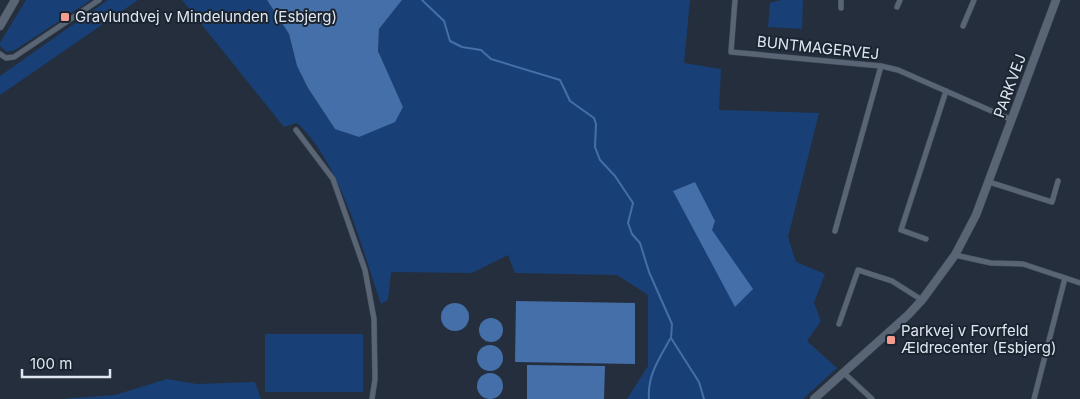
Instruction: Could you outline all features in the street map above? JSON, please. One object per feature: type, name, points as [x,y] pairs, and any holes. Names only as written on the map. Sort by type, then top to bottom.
[{"type":"street","points":[[0,26],[15,0]]},
{"type":"street","points":[[0,54],[6,58],[14,57],[99,0]]},
{"type":"street","name":"BUNTMAGERVEJ","points":[[736,0],[731,52],[881,66],[898,70],[1012,120]]},
{"type":"street","points":[[841,8],[842,0]]},
{"type":"street","points":[[897,7],[900,0]]},
{"type":"street","points":[[963,26],[974,0]]},
{"type":"street","name":"PARKVEJ","points":[[814,399],[899,324],[922,300],[956,255],[976,215],[989,182],[1056,0]]},
{"type":"street","points":[[835,231],[881,66]]},
{"type":"street","points":[[926,239],[901,230],[946,91]]},
{"type":"street","points":[[296,130],[333,180],[365,270],[374,320],[372,399]]},
{"type":"street","points":[[989,182],[1052,202],[1058,182]]},
{"type":"street","points":[[956,255],[991,263],[1023,264],[1080,283]]},
{"type":"street","points":[[839,324],[858,270],[892,281],[922,300]]},
{"type":"street","points":[[1034,399],[1065,278]]},
{"type":"street","points":[[844,373],[872,399]]},
{"type":"shaded area","points":[[26,0],[91,0],[15,50],[7,52],[0,46],[0,43]]},
{"type":"shaded area","points":[[108,0],[138,0],[0,95],[0,76]]},
{"type":"shaded area","points":[[182,0],[267,0],[289,34],[297,66],[308,88],[335,129],[403,107],[378,51],[379,29],[402,0],[690,0],[684,63],[721,69],[719,110],[819,113],[788,237],[796,262],[825,274],[814,303],[821,321],[807,341],[837,368],[803,399],[627,399],[648,366],[648,295],[617,275],[515,273],[508,255],[472,273],[391,272],[388,300],[381,304],[358,233],[338,183],[326,160],[297,123],[284,127]]},
{"type":"shaded area","points":[[267,0],[402,0],[379,29],[378,51],[403,107],[395,122],[359,137],[335,129],[308,88],[297,66],[289,34]]},
{"type":"shaded area","points":[[781,0],[803,0],[802,29],[768,27],[770,3]]},
{"type":"shaded area","points":[[695,182],[715,221],[712,230],[753,289],[735,307],[673,191]]},
{"type":"shaded area","points":[[516,301],[635,303],[635,364],[515,362]]},
{"type":"shaded area","points":[[455,303],[465,307],[469,317],[465,327],[455,331],[445,327],[441,317],[445,307]]},
{"type":"shaded area","points":[[486,318],[496,318],[503,325],[503,335],[496,342],[486,342],[479,335],[479,325]]},
{"type":"shaded area","points":[[265,334],[363,334],[363,392],[265,392]]},
{"type":"shaded area","points":[[490,345],[499,349],[503,358],[499,367],[490,371],[481,367],[477,358],[481,349]]},
{"type":"shaded area","points":[[527,365],[605,366],[604,399],[527,399]]},
{"type":"shaded area","points":[[490,373],[499,377],[503,386],[499,395],[490,399],[481,395],[477,386],[481,377]]},
{"type":"shaded area","points":[[167,379],[197,384],[255,382],[261,399],[60,399],[115,395]]},
{"type":"waterway","points":[[422,0],[444,21],[450,41],[462,47],[481,50],[491,59],[560,80],[570,101],[594,118],[596,124],[595,147],[600,160],[615,176],[633,203],[628,223],[632,234],[640,243],[649,272],[672,324],[671,338],[699,382],[704,399]]},
{"type":"waterway","points":[[649,399],[652,375],[670,339]]},
{"type":"place","name":"Gravlundvej v Mindelunden (Esbjerg)","points":[[65,17]]},
{"type":"place","name":"Parkvej v Fovrfeld Ældrecenter (Esbjerg)","points":[[891,340]]}]
